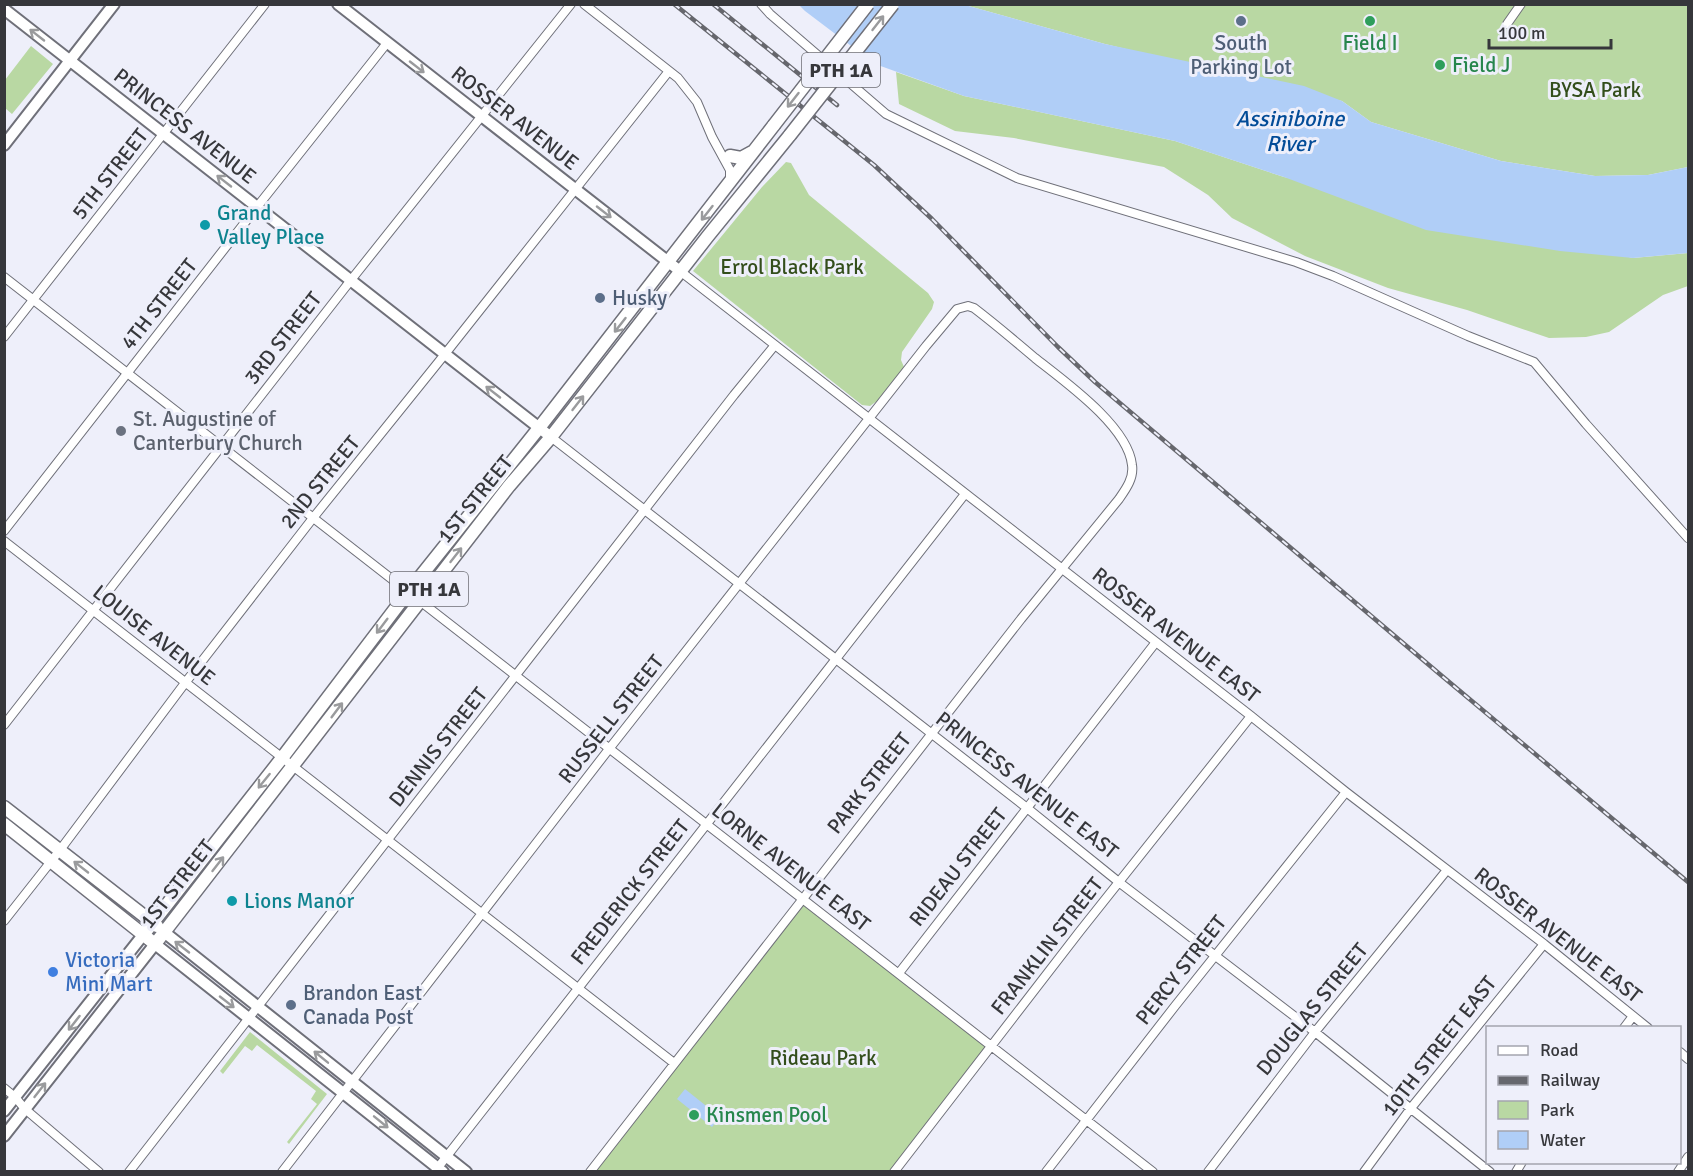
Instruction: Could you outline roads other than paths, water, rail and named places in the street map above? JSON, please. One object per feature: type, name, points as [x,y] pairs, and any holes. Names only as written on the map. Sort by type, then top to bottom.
[{"type":"main road","name":"1ST STREET","points":[[143,935],[868,4]]},
{"type":"main road","name":"1ST STREET","points":[[155,944],[509,486],[551,437],[893,4]]},
{"type":"main road","points":[[730,156],[741,158],[750,154],[757,147]]},
{"type":"main road","points":[[708,236],[724,208],[746,178],[746,172],[742,167]]},
{"type":"main road","points":[[4,807],[164,932]]},
{"type":"main road","points":[[4,824],[155,944]]},
{"type":"street","points":[[4,145],[114,4]]},
{"type":"street","name":"5TH STREET","points":[[4,337],[266,4]]},
{"type":"street","name":"ROSSER AVENUE","points":[[338,4],[680,272]]},
{"type":"street","name":"3RD STREET","points":[[4,725],[351,280],[571,4]]},
{"type":"street","points":[[584,4],[685,85],[697,102],[712,138],[730,170],[726,188]]},
{"type":"street","points":[[761,4],[886,114],[1017,178],[1296,262],[1534,362],[1586,424],[1689,538]]},
{"type":"street","points":[[1507,24],[1521,4]]},
{"type":"street","name":"PRINCESS AVENUE","points":[[4,9],[539,428]]},
{"type":"street","name":"4TH STREET","points":[[4,531],[387,43]]},
{"type":"street","name":"2ND STREET","points":[[4,921],[313,518],[669,70]]},
{"type":"street","points":[[712,138],[742,167]]},
{"type":"street","name":"ROSSER AVENUE EAST","points":[[680,272],[1544,944],[1646,1026]]},
{"type":"street","name":"LORNE AVENUE EAST","points":[[4,277],[1153,1172]]},
{"type":"street","name":"RUSSELL STREET","points":[[282,1172],[609,749],[953,314],[968,306],[979,311]]},
{"type":"street","name":"PARK STREET","points":[[590,1172],[930,734],[1119,498],[1131,479],[1132,465],[1128,453],[1113,428],[1099,411],[979,311]]},
{"type":"street","name":"DENNIS STREET","points":[[129,1172],[775,345]]},
{"type":"street","name":"PRINCESS AVENUE EAST","points":[[539,428],[1027,808],[1119,883],[1315,1032],[1490,1172]]},
{"type":"street","name":"FREDERICK STREET","points":[[439,1170],[447,1156],[965,494]]},
{"type":"street","name":"LOUISE AVENUE","points":[[4,541],[674,1063]]},
{"type":"street","name":"RIDEAU STREET","points":[[899,973],[1156,642]]},
{"type":"street","name":"FRANKLIN STREET","points":[[894,1172],[1251,716]]},
{"type":"street","name":"PERCY STREET","points":[[1046,1172],[1346,792]]},
{"type":"street","name":"DOUGLAS STREET","points":[[1208,1172],[1315,1032],[1447,870]]},
{"type":"street","points":[[164,932],[466,1172]]},
{"type":"street","name":"1ST STREET","points":[[4,1111],[143,935]]},
{"type":"street","points":[[155,944],[439,1170]]},
{"type":"street","name":"1ST STREET","points":[[4,1136],[155,944]]},
{"type":"street","name":"10TH STREET EAST","points":[[1364,1172],[1411,1108],[1544,944]]},
{"type":"street","points":[[1626,1026],[1633,1016]]},
{"type":"street","points":[[4,1088],[25,1109],[99,1172]]},
{"type":"street","points":[[1678,1172],[1689,1157]]},
{"type":"water","name":"Assiniboine River","points":[[799,5],[965,5],[1105,44],[1304,86],[1342,101],[1371,122],[1501,161],[1595,176],[1648,175],[1688,167],[1688,253],[1633,258],[1560,251],[1426,230],[1284,177],[1175,141],[964,96],[875,64]]},
{"type":"water","points":[[685,1089],[720,1117],[712,1127],[677,1099]]},
{"type":"railway","points":[[674,4],[874,165],[932,219],[1095,382],[1688,882]]},
{"type":"railway","points":[[713,4],[837,105]]},
{"type":"place","name":"South Parking Lot","points":[[1241,21]]},
{"type":"place","name":"Field I","points":[[1370,21]]},
{"type":"place","name":"Field J","points":[[1440,65]]},
{"type":"place","name":"Grand Valley Place","points":[[205,225]]},
{"type":"place","name":"Husky","points":[[600,298]]},
{"type":"place","name":"St. Augustine of Canterbury Church","points":[[121,431]]},
{"type":"place","name":"Lions Manor","points":[[232,901]]},
{"type":"place","name":"Victoria Mini Mart","points":[[53,972]]},
{"type":"place","name":"Brandon East Canada Post","points":[[291,1005]]},
{"type":"place","name":"Kinsmen Pool","points":[[694,1115]]},
{"type":"park label","name":"BYSA Park","points":[[1595,90]]},
{"type":"park label","name":"Errol Black Park","points":[[792,267]]},
{"type":"park label","name":"Rideau Park","points":[[823,1058]]}]
